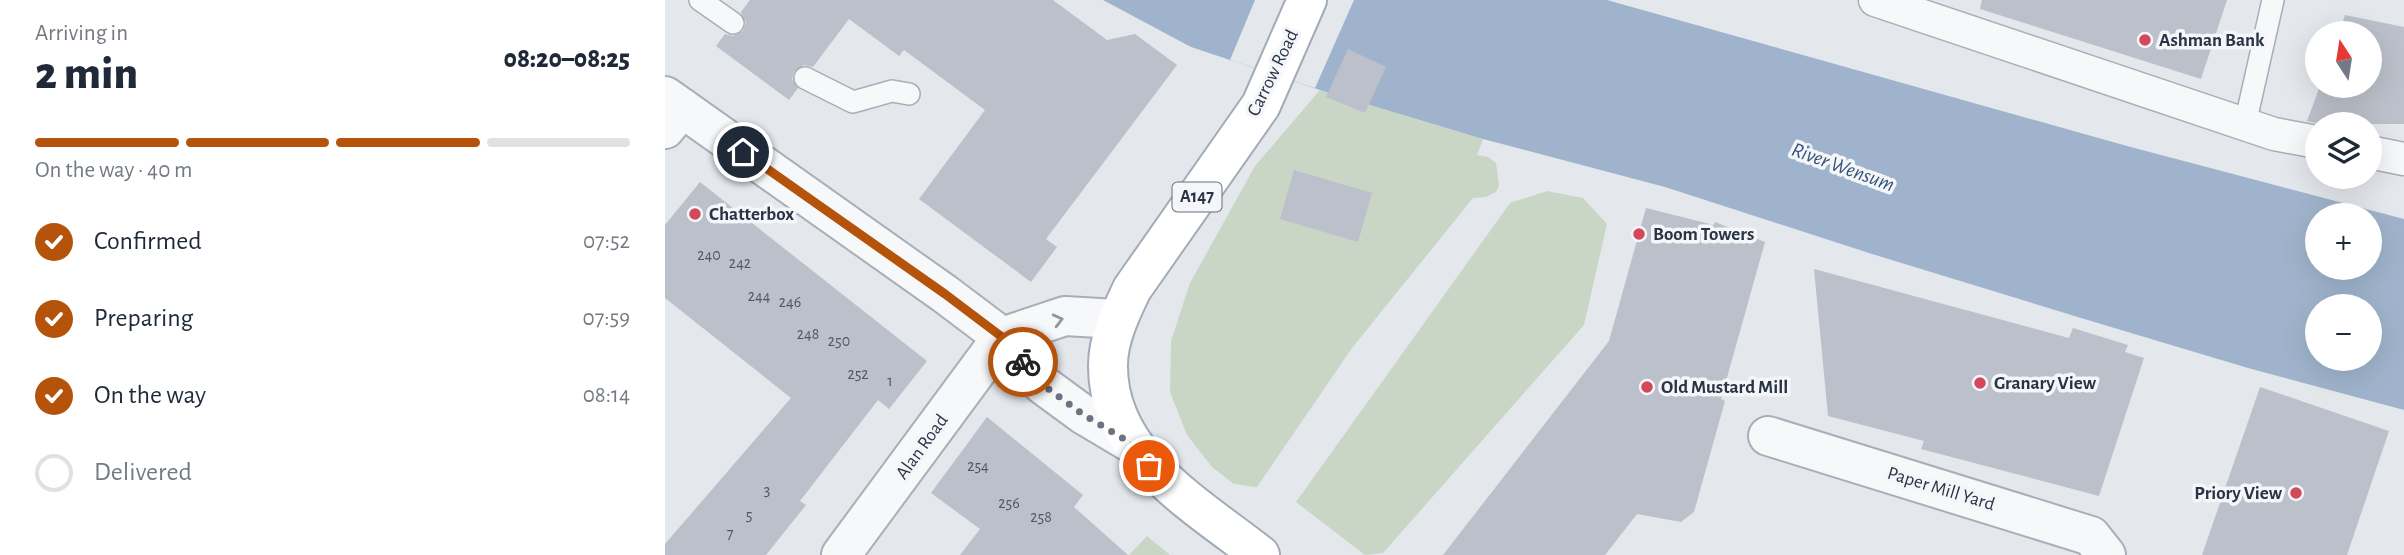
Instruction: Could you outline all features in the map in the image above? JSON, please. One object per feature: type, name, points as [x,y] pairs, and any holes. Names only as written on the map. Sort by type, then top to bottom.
[{"type":"main road","name":"Carrow Road","points":[[1131,443],[1113,401],[1108,365],[1117,319],[1132,289],[1261,105],[1307,0]]},
{"type":"main road","name":"A147","points":[[1131,443],[1158,474],[1260,555]]},
{"type":"street","points":[[1875,0],[2274,134],[2305,140]]},
{"type":"street","points":[[671,111],[945,294],[1002,337],[1043,385],[1084,415],[1131,443]]},
{"type":"street","points":[[2382,155],[2404,159]]},
{"type":"street","points":[[1002,337],[1065,316],[1117,319]]},
{"type":"street","name":"Alan Road","points":[[841,555],[1002,337]]},
{"type":"street","name":"Paper Mill Yard","points":[[1768,436],[2091,536],[2106,555]]},
{"type":"lane","points":[[700,0],[733,23]]},
{"type":"lane","points":[[2241,123],[2248,111],[2273,0]]},
{"type":"lane","points":[[805,78],[853,102],[892,91],[909,94]]},
{"type":"green space","points":[[1320,90],[1483,139],[1477,155],[1488,157],[1496,163],[1499,186],[1496,192],[1486,197],[1473,198],[1352,348],[1257,487],[1234,484],[1212,467],[1187,435],[1170,392],[1171,341],[1190,283],[1255,166]]},
{"type":"green space","points":[[1547,191],[1583,198],[1607,224],[1584,325],[1383,553],[1365,555],[1296,502],[1510,203]]},
{"type":"green space","points":[[1147,536],[1170,555],[1129,555]]},
{"type":"water","name":"River Wensum","points":[[1103,0],[1607,0],[2127,146],[2343,203],[2305,203],[2305,280],[2382,280],[2382,213],[2404,219],[2404,410],[2248,368],[2081,318],[1665,187],[1483,139],[1320,90],[1191,47]]},
{"type":"pier","points":[[1255,0],[1354,0],[1315,88],[1230,60]]},
{"type":"building","points":[[750,0],[1053,0],[1107,40],[1135,34],[1177,65],[1046,239],[1057,247],[1031,282],[919,199],[985,110],[904,50],[899,56],[849,19],[813,67],[804,65],[794,72],[792,79],[798,88],[789,100],[716,46],[725,34],[733,36],[743,31],[746,23],[741,12]]},
{"type":"building","name":"Ashman Bank","points":[[1982,0],[2227,0],[2201,79],[1980,9]]},
{"type":"building","points":[[2345,15],[2374,21],[2343,21]]},
{"type":"building","points":[[2382,23],[2404,27],[2404,124],[2382,124],[2382,112],[2310,112],[2316,98],[2382,98]]},
{"type":"building","points":[[1348,49],[1386,67],[1365,113],[1326,97]]},
{"type":"building","points":[[1294,170],[1372,193],[1358,242],[1280,219]]},
{"type":"building","points":[[700,182],[927,361],[889,409],[878,400],[800,501],[806,505],[766,555],[665,555],[665,544],[791,398],[665,298],[665,225]]},
{"type":"building","name":"Old Mustard Mill","points":[[1646,208],[1714,225],[1715,222],[1765,242],[1721,399],[1725,401],[1694,512],[1681,522],[1637,514],[1605,555],[1443,555],[1609,341]]},
{"type":"building","name":"Granary View","points":[[1814,269],[2069,338],[2073,328],[2128,345],[2125,352],[2144,358],[2099,496],[1921,449],[1924,441],[1828,416]]},
{"type":"building","name":"Priory View","points":[[2260,387],[2389,431],[2347,555],[2202,555]]},
{"type":"building","points":[[987,417],[1083,495],[1074,507],[1128,555],[960,555],[980,529],[931,493]]},
{"type":"way so far","points":[[1023,362],[1043,385],[1084,415],[1131,443],[1149,466]]},
{"type":"place","name":"Ashman Bank","points":[[2145,40]]},
{"type":"place","name":"Chatterbox","points":[[695,214]]},
{"type":"place","name":"Boom Towers","points":[[1639,234]]},
{"type":"place","name":"Granary View","points":[[1980,383]]},
{"type":"place","name":"Old Mustard Mill","points":[[1647,387]]},
{"type":"place","name":"Priory View","points":[[2296,493]]},
{"type":"route","points":[[743,152],[945,294],[1002,337],[1023,362]]}]
